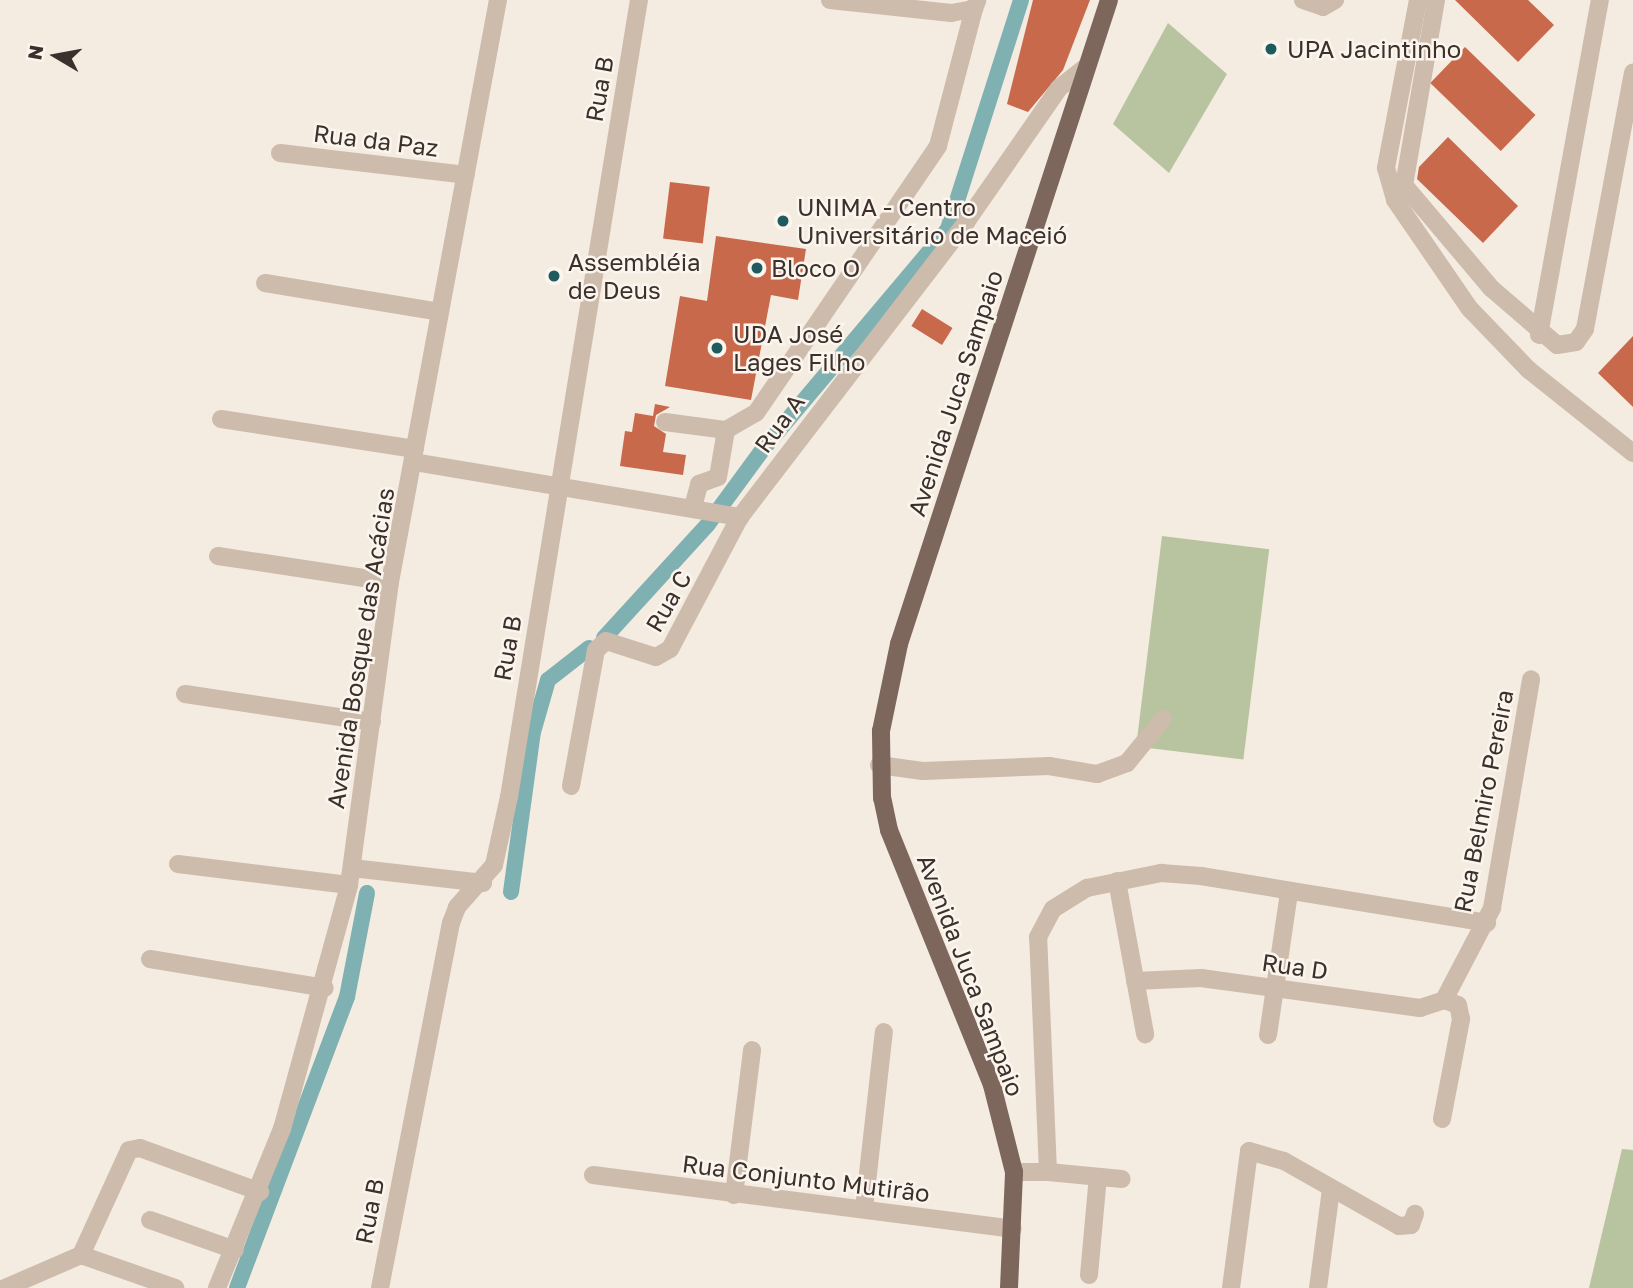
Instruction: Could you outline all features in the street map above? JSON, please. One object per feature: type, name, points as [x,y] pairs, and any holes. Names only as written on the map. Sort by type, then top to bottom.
[{"type":"main road","name":"Avenida Juca Sampaio","points":[[1009,1288],[1014,1172],[992,1086],[890,830],[879,765],[899,644],[1109,0]]},
{"type":"street","name":"Avenida Bosque das Acácias","points":[[217,1288],[260,1192],[325,988],[350,876],[390,582],[498,0]]},
{"type":"street","name":"Rua B","points":[[380,1288],[442,958],[457,907],[482,883],[494,865],[509,797],[639,0]]},
{"type":"street","points":[[830,0],[951,13],[976,4]]},
{"type":"street","points":[[1303,0],[1323,7],[1335,0]]},
{"type":"street","points":[[1418,0],[1387,168],[1395,200],[1471,309],[1529,370],[1633,453]]},
{"type":"street","points":[[1436,0],[1404,185],[1457,251],[1549,343],[1568,344],[1585,328],[1633,72]]},
{"type":"street","points":[[1539,335],[1600,0]]},
{"type":"street","points":[[665,422],[726,430],[756,413],[934,152],[976,4]]},
{"type":"street","name":"Rua A","points":[[734,516],[966,222],[1045,106],[1087,66]]},
{"type":"street","name":"Rua da Paz","points":[[281,153],[466,175]]},
{"type":"street","points":[[265,283],[440,312]]},
{"type":"street","points":[[221,419],[734,516]]},
{"type":"street","points":[[699,509],[699,484],[718,477],[726,430]]},
{"type":"street","name":"Rua C","points":[[571,786],[594,657],[606,640],[656,657],[666,653],[734,516]]},
{"type":"street","points":[[218,556],[390,582]]},
{"type":"street","name":"Rua Belmiro Pereira","points":[[1444,1000],[1487,923],[1531,679]]},
{"type":"street","points":[[185,694],[372,722]]},
{"type":"street","points":[[879,765],[923,771],[1049,766],[1097,774],[1127,763],[1163,719]]},
{"type":"street","points":[[178,863],[482,883]]},
{"type":"street","points":[[1048,1172],[1038,937],[1053,909],[1087,888],[1161,873],[1487,923]]},
{"type":"street","points":[[1116,881],[1144,1034]]},
{"type":"street","points":[[1268,1035],[1289,892]]},
{"type":"street","points":[[150,959],[325,988]]},
{"type":"street","name":"Rua D","points":[[1135,981],[1201,978],[1420,1008],[1444,1000]]},
{"type":"street","points":[[1442,1119],[1461,1019],[1458,1005],[1444,1000]]},
{"type":"street","points":[[864,1209],[884,1031]]},
{"type":"street","points":[[734,1195],[752,1050]]},
{"type":"street","points":[[81,1255],[125,1152],[140,1149],[260,1192]]},
{"type":"street","points":[[1231,1288],[1249,1151],[1284,1161],[1331,1189],[1409,1221]]},
{"type":"street","points":[[1014,1172],[1048,1172],[1122,1179]]},
{"type":"street","name":"Rua Conjunto Mutirão","points":[[593,1175],[1013,1229]]},
{"type":"street","points":[[1089,1275],[1098,1177]]},
{"type":"street","points":[[1318,1288],[1331,1189]]},
{"type":"street","points":[[150,1220],[235,1250]]},
{"type":"street","points":[[5,1288],[81,1255],[175,1288]]},
{"type":"green space","points":[[1168,23],[1227,74],[1169,173],[1113,124]]},
{"type":"green space","points":[[1162,536],[1269,549],[1243,760],[1136,746]]},
{"type":"green space","points":[[1622,1149],[1633,1150],[1633,1288],[1589,1288]]},
{"type":"building","points":[[1033,0],[1090,0],[1063,70],[1028,112],[1007,104]]},
{"type":"building","points":[[1455,0],[1528,0],[1554,25],[1518,62]]},
{"type":"building","points":[[1465,47],[1535,115],[1501,151],[1430,83]]},
{"type":"building","points":[[1448,137],[1518,206],[1483,243],[1417,179],[1419,167]]},
{"type":"building","points":[[670,182],[710,187],[703,243],[663,239]]},
{"type":"building","points":[[716,236],[806,249],[798,300],[771,295],[751,400],[665,386],[680,296],[707,301]]},
{"type":"building","points":[[922,309],[953,328],[942,345],[911,326]]},
{"type":"building","points":[[1633,336],[1633,407],[1598,373]]},
{"type":"building","points":[[655,404],[670,407],[656,415],[654,426],[666,434],[663,452],[686,455],[683,475],[620,466],[625,431],[632,432],[635,413],[653,416]]},
{"type":"waterway","points":[[604,638],[708,524],[763,449],[948,229],[1021,0]]},
{"type":"waterway","points":[[511,892],[533,732],[548,680],[589,648]]},
{"type":"waterway","points":[[237,1288],[347,997],[367,893]]},
{"type":"place","name":"UPA Jacintinho","points":[[1271,49]]},
{"type":"place","name":"UNIMA - Centro Universitário de Maceió","points":[[783,221]]},
{"type":"place","name":"Bloco O","points":[[757,268]]},
{"type":"place","name":"Assembléia de Deus","points":[[554,276]]},
{"type":"place","name":"UDA José Lages Filho","points":[[717,348]]}]
